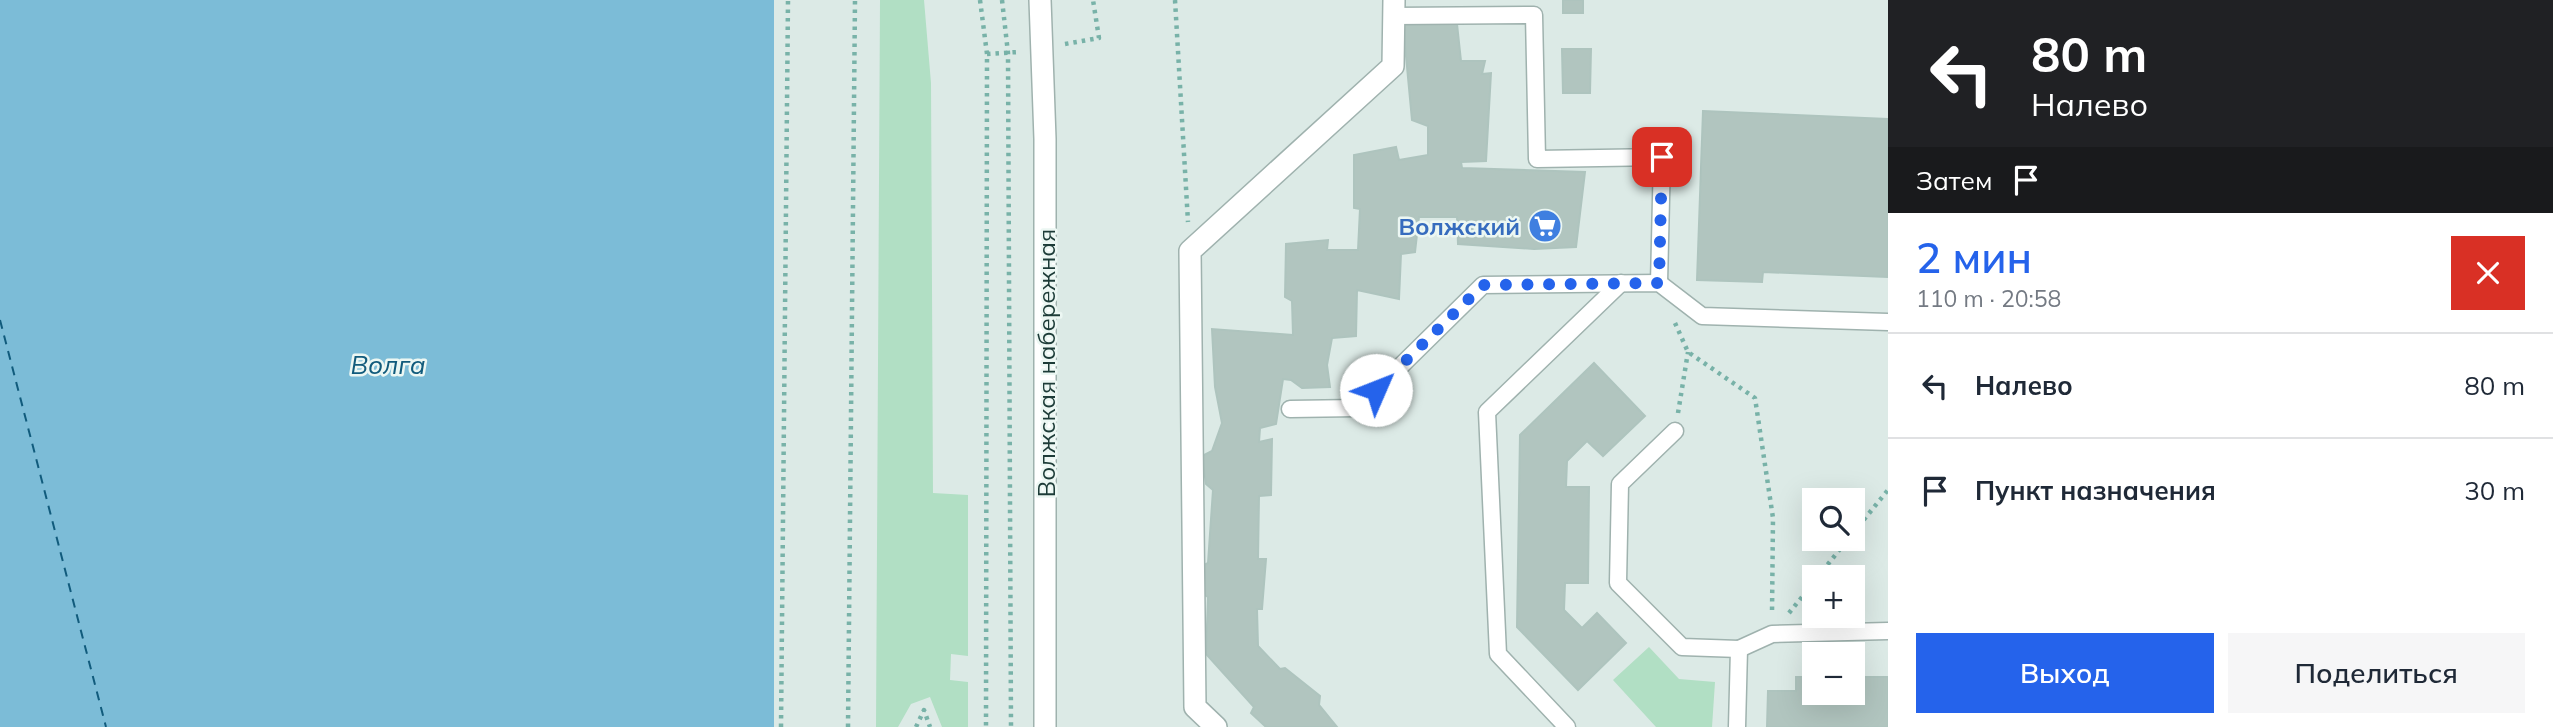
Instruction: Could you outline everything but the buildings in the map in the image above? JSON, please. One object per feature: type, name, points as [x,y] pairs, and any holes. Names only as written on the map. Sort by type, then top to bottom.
[{"type":"street","name":"Волжская набережная","points":[[1040,0],[1045,139],[1045,727]]},
{"type":"street","points":[[1216,727],[1195,707],[1189,251],[1393,66],[1394,8]]},
{"type":"lane","points":[[1394,8],[1534,15],[1538,159],[1662,157],[1659,283]]},
{"type":"lane","points":[[1567,727],[1498,654],[1487,412],[1621,283]]},
{"type":"lane","points":[[1290,409],[1358,408],[1483,285],[1659,283],[1702,316],[1888,323]]},
{"type":"lane","points":[[1675,431],[1620,484],[1618,583],[1682,647],[1739,649],[1772,634],[1888,631]]},
{"type":"lane","points":[[1737,727],[1739,649]]},
{"type":"path","points":[[780,727],[788,0]]},
{"type":"path","points":[[848,727],[855,0]]},
{"type":"path","points":[[980,0],[988,54],[985,727]]},
{"type":"path","points":[[1002,0],[1008,53],[1011,727]]},
{"type":"path","points":[[1175,0],[1189,251]]},
{"type":"path","points":[[1659,283],[1688,352],[1675,431]]},
{"type":"path","points":[[1688,352],[1755,398],[1773,518],[1772,634]]},
{"type":"path","points":[[1865,518],[1888,490]]},
{"type":"path","points":[[1827,565],[1838,551]]},
{"type":"path","points":[[1772,634],[1802,596]]},
{"type":"path","points":[[916,727],[924,710],[930,727]]},
{"type":"green space","points":[[880,0],[924,0],[931,83],[933,493],[968,495],[968,656],[951,654],[950,680],[968,682],[968,727],[942,727],[930,697],[911,704],[898,727],[876,727]]},
{"type":"green space","points":[[1649,647],[1679,679],[1715,682],[1712,727],[1656,727],[1613,680]]},
{"type":"water","name":"Волга","points":[[0,0],[774,0],[774,727],[0,727]]},
{"type":"ferry route","points":[[0,320],[106,727]]},
{"type":"place","name":"Волжский","points":[[1545,226]]},
{"type":"route","points":[[1376,390],[1483,285],[1659,283],[1662,157]]}]
